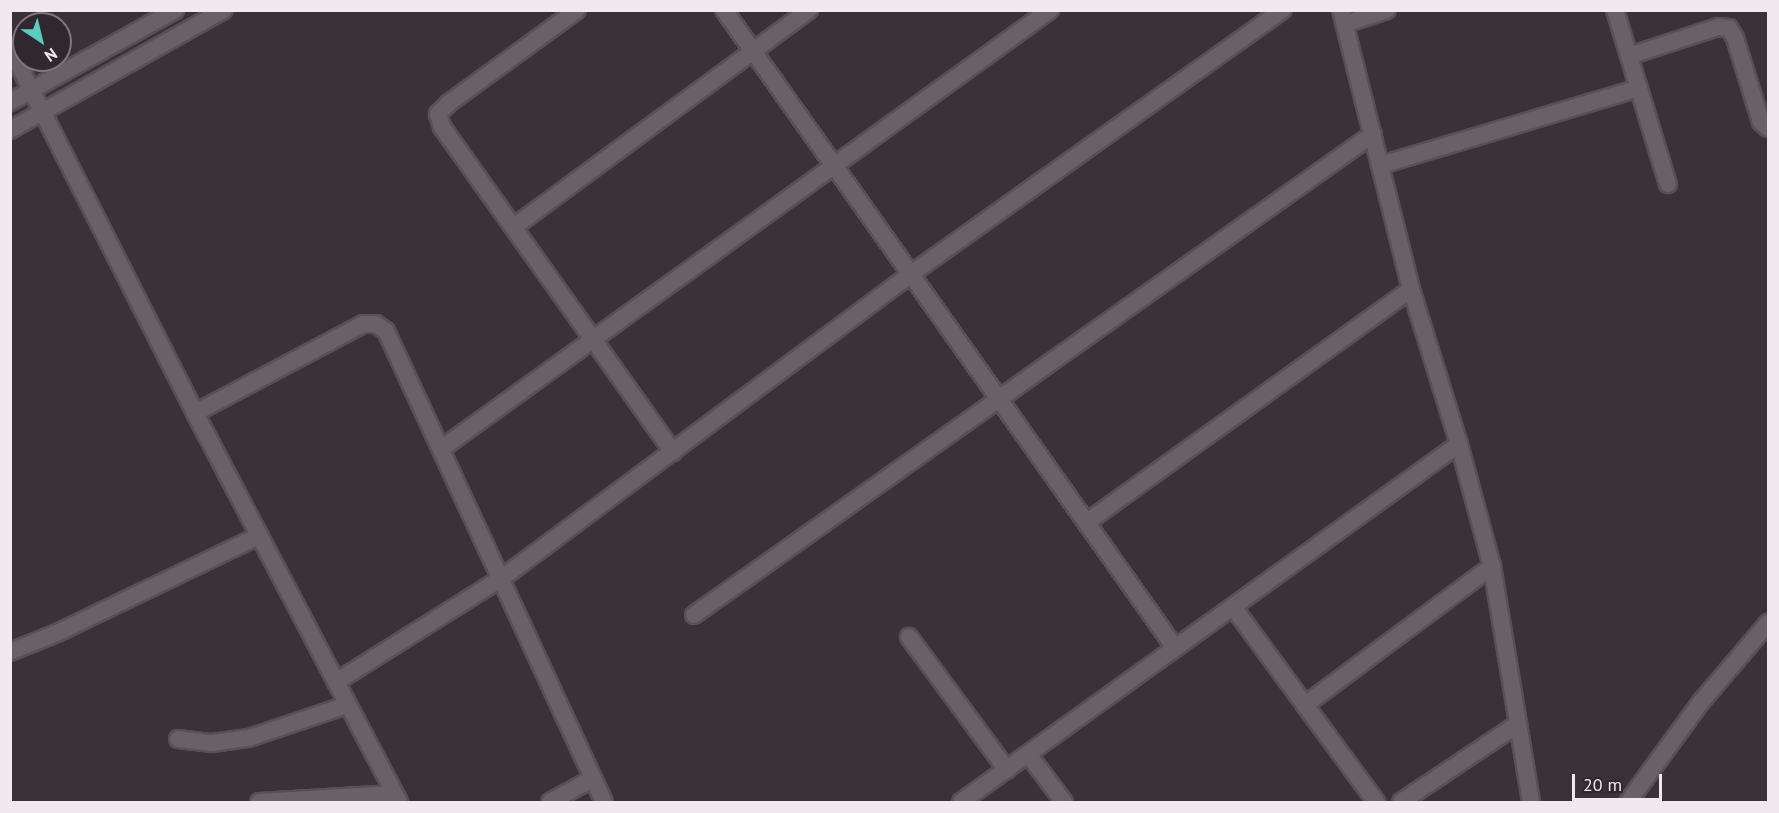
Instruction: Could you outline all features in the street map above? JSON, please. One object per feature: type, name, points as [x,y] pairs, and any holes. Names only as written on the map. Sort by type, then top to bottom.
[{"type":"street","points":[[10,102],[174,10]]},
{"type":"street","points":[[10,130],[224,10]]},
{"type":"street","points":[[577,10],[449,103],[438,114],[442,127],[515,226],[673,452]]},
{"type":"street","points":[[724,10],[1175,648]]},
{"type":"street","points":[[515,226],[809,10]]},
{"type":"street","points":[[441,449],[596,340],[1050,10]]},
{"type":"street","points":[[336,682],[502,578],[911,274],[1283,10]]},
{"type":"street","points":[[1387,10],[1343,17],[1411,289],[1459,444],[1492,566],[1531,802]]},
{"type":"street","points":[[1615,10],[1668,184]]},
{"type":"street","points":[[1629,56],[1718,27],[1729,28],[1735,38],[1761,122],[1768,128]]},
{"type":"street","points":[[10,48],[195,412],[396,798],[259,802]]},
{"type":"street","points":[[1381,165],[1639,88]]},
{"type":"street","points":[[694,615],[1373,134]]},
{"type":"street","points":[[1087,522],[1411,289]]},
{"type":"street","points":[[195,412],[363,324],[376,324],[386,332],[604,802]]},
{"type":"street","points":[[961,802],[1459,444]]},
{"type":"street","points":[[10,652],[12,654],[259,536]]},
{"type":"street","points":[[1305,705],[1492,566]]},
{"type":"street","points":[[1233,607],[1376,802]]},
{"type":"street","points":[[1629,802],[1701,702],[1768,623]]},
{"type":"street","points":[[909,637],[1007,770]]},
{"type":"street","points":[[178,739],[212,743],[249,738],[347,705]]},
{"type":"street","points":[[1401,802],[1518,724]]},
{"type":"street","points":[[1028,754],[1064,802]]},
{"type":"street","points":[[550,802],[592,779]]}]
